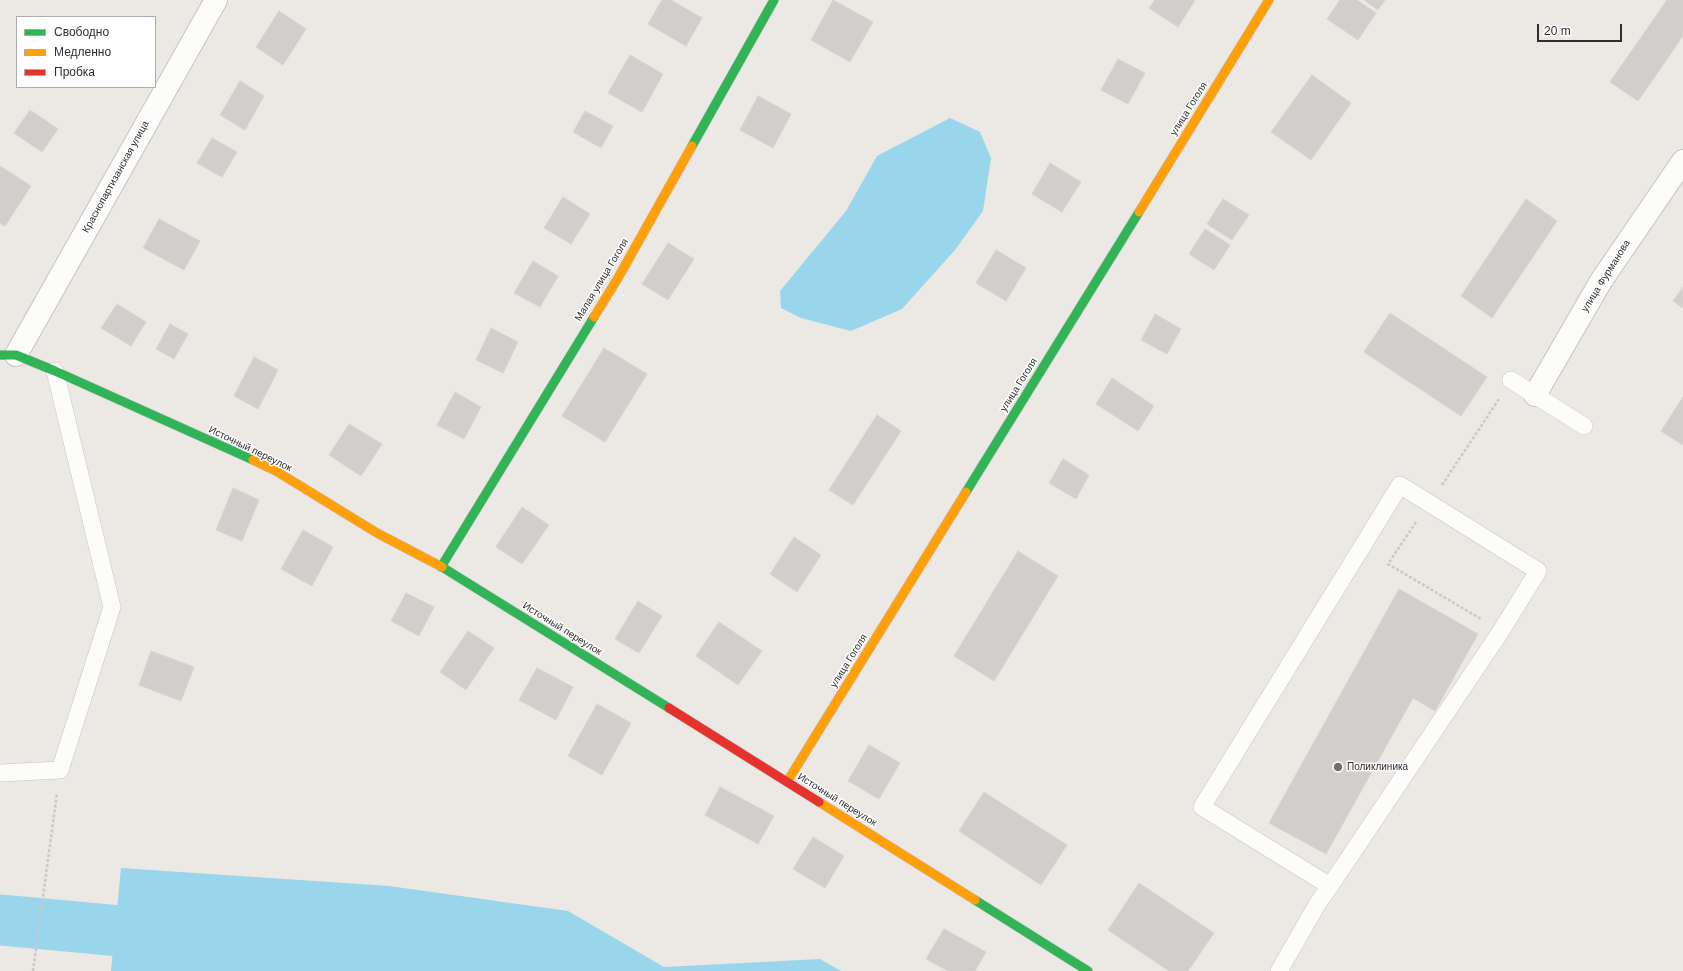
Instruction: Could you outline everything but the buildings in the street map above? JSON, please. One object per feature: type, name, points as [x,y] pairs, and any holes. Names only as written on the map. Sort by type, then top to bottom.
[{"type":"street","name":"Краснопартизанская улица","points":[[8,355],[216,0]]},
{"type":"street","name":"Малая улица Гоголя","points":[[441,567],[618,278],[774,0]]},
{"type":"street","name":"улица Гоголя","points":[[787,782],[1269,0]]},
{"type":"street","name":"улица Фурманова","points":[[1535,395],[1601,281],[1683,160]]},
{"type":"street","name":"Источный переулок","points":[[8,355],[55,371],[276,472],[377,533],[441,567],[1088,971]]},
{"type":"lane","points":[[0,773],[60,770],[112,607],[55,371]]},
{"type":"lane","points":[[1511,380],[1584,426]]},
{"type":"lane","points":[[1279,971],[1330,886],[1501,631],[1538,571],[1400,485],[1202,807],[1330,886]]},
{"type":"path","points":[[33,971],[60,770]]},
{"type":"water","points":[[950,118],[980,132],[991,158],[983,211],[955,250],[902,309],[851,331],[801,318],[781,308],[780,291],[846,211],[877,156]]},
{"type":"water","points":[[121,868],[389,886],[568,911],[664,967],[820,959],[841,971],[111,971]]},
{"type":"waterway","points":[[0,920],[185,937]]},
{"type":"traffic: fast","points":[[692,146],[774,0]]},
{"type":"traffic: fast","points":[[966,492],[1139,212]]},
{"type":"traffic: fast","points":[[441,567],[594,317]]},
{"type":"traffic: fast","points":[[0,355],[16,355],[55,371],[253,460]]},
{"type":"traffic: fast","points":[[442,567],[669,708]]},
{"type":"traffic: fast","points":[[975,900],[1088,971]]},
{"type":"traffic: slow","points":[[1139,212],[1269,0]]},
{"type":"traffic: slow","points":[[594,317],[618,278],[692,146]]},
{"type":"traffic: slow","points":[[253,460],[276,471],[377,533],[442,567]]},
{"type":"traffic: slow","points":[[787,782],[966,492]]},
{"type":"traffic: slow","points":[[819,802],[975,900]]},
{"type":"traffic: jam","points":[[669,708],[819,802]]},
{"type":"place","name":"Поликлиника","points":[[1338,767]]}]
